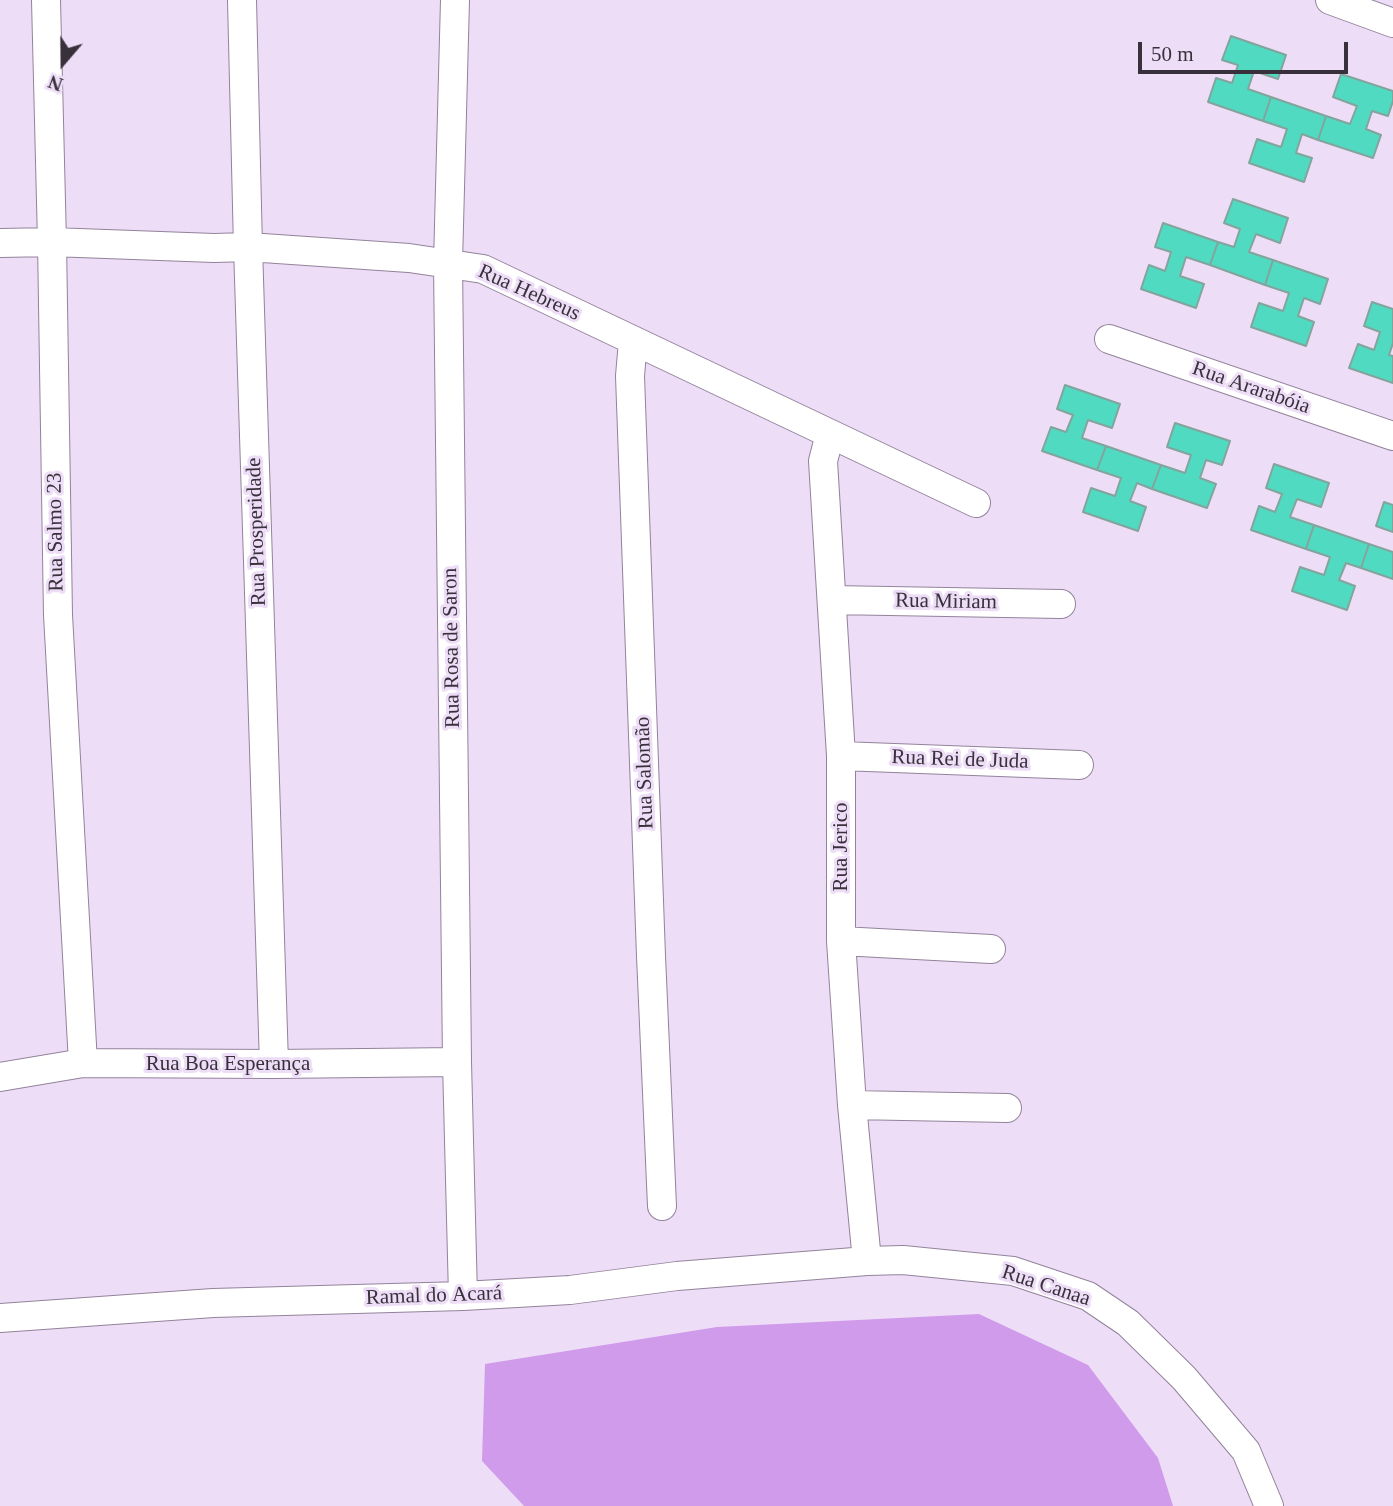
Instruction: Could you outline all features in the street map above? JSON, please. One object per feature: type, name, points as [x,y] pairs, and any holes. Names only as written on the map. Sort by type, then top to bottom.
[{"type":"street","name":"Rua Salmo 23","points":[[46,0],[58,615],[83,1063]]},
{"type":"street","name":"Rua Prosperidade","points":[[242,0],[274,1065]]},
{"type":"street","name":"Rua Rosa de Saron","points":[[455,0],[448,263],[457,1062],[463,1296]]},
{"type":"street","points":[[1330,0],[1393,23]]},
{"type":"street","name":"Rua Hebreus","points":[[0,243],[248,247],[409,258],[482,269],[975,503]]},
{"type":"street","name":"Rua Ararabóia","points":[[1109,340],[1393,436]]},
{"type":"street","name":"Rua Salomão","points":[[633,341],[630,376],[662,1206]]},
{"type":"street","name":"Rua Jerico","points":[[830,434],[823,461],[841,756],[841,941],[852,1105],[867,1261]]},
{"type":"street","name":"Rua Miriam","points":[[832,600],[1061,604]]},
{"type":"street","name":"Rua Rei de Juda","points":[[841,756],[1079,765]]},
{"type":"street","points":[[841,941],[991,949]]},
{"type":"street","name":"Rua Boa Esperança","points":[[0,1077],[83,1063],[274,1065],[457,1062]]},
{"type":"street","points":[[852,1105],[1007,1108]]},
{"type":"street","name":"Rua Canaa","points":[[867,1261],[903,1260],[1013,1271],[1088,1296],[1128,1323],[1184,1378],[1247,1451],[1269,1506]]},
{"type":"street","name":"Ramal do Acará","points":[[0,1318],[213,1303],[463,1296],[570,1290],[677,1276],[867,1261]]},
{"type":"shaded area","points":[[979,1314],[1088,1365],[1158,1458],[1173,1506],[524,1506],[482,1461],[485,1364],[717,1327]]},
{"type":"building","points":[[1231,36],[1286,55],[1278,79],[1254,71],[1248,89],[1271,97],[1263,121],[1208,102],[1216,78],[1232,83],[1238,65],[1222,60]]},
{"type":"building","points":[[1341,74],[1393,91],[1388,116],[1372,111],[1366,129],[1381,135],[1373,158],[1318,140],[1326,116],[1350,124],[1357,106],[1333,97]]},
{"type":"building","points":[[1271,97],[1326,116],[1318,140],[1302,134],[1296,153],[1312,158],[1304,182],[1249,163],[1257,139],[1281,147],[1287,129],[1263,121]]},
{"type":"building","points":[[1233,199],[1288,218],[1280,243],[1256,234],[1249,252],[1273,260],[1265,285],[1210,265],[1218,242],[1234,247],[1240,229],[1224,223]]},
{"type":"building","points":[[1163,223],[1218,242],[1210,265],[1186,257],[1180,276],[1204,284],[1196,308],[1141,289],[1149,265],[1165,271],[1171,252],[1155,247]]},
{"type":"building","points":[[1273,260],[1328,279],[1320,304],[1304,298],[1298,316],[1314,322],[1306,346],[1251,327],[1259,303],[1283,311],[1289,293],[1265,285]]},
{"type":"building","points":[[1372,302],[1393,309],[1393,343],[1389,355],[1393,356],[1393,383],[1349,368],[1358,344],[1374,350],[1380,332],[1364,326]]},
{"type":"building","points":[[1065,385],[1120,404],[1112,428],[1088,420],[1082,438],[1106,446],[1097,470],[1042,451],[1051,427],[1066,432],[1073,415],[1057,409]]},
{"type":"building","points":[[1175,423],[1230,441],[1222,465],[1206,460],[1200,478],[1216,484],[1207,508],[1152,489],[1161,465],[1185,473],[1191,455],[1167,447]]},
{"type":"building","points":[[1106,446],[1161,465],[1152,489],[1137,483],[1130,501],[1146,507],[1138,531],[1083,512],[1091,488],[1115,496],[1121,478],[1097,470]]},
{"type":"building","points":[[1274,464],[1329,483],[1321,507],[1297,499],[1290,517],[1314,525],[1306,549],[1251,530],[1259,506],[1275,512],[1282,494],[1266,488]]},
{"type":"building","points":[[1384,502],[1393,505],[1393,532],[1376,526]]},
{"type":"building","points":[[1314,525],[1369,544],[1361,568],[1346,563],[1339,580],[1355,586],[1347,610],[1292,591],[1300,567],[1324,575],[1330,557],[1306,549]]},
{"type":"building","points":[[1369,544],[1393,552],[1393,579],[1361,568]]}]
